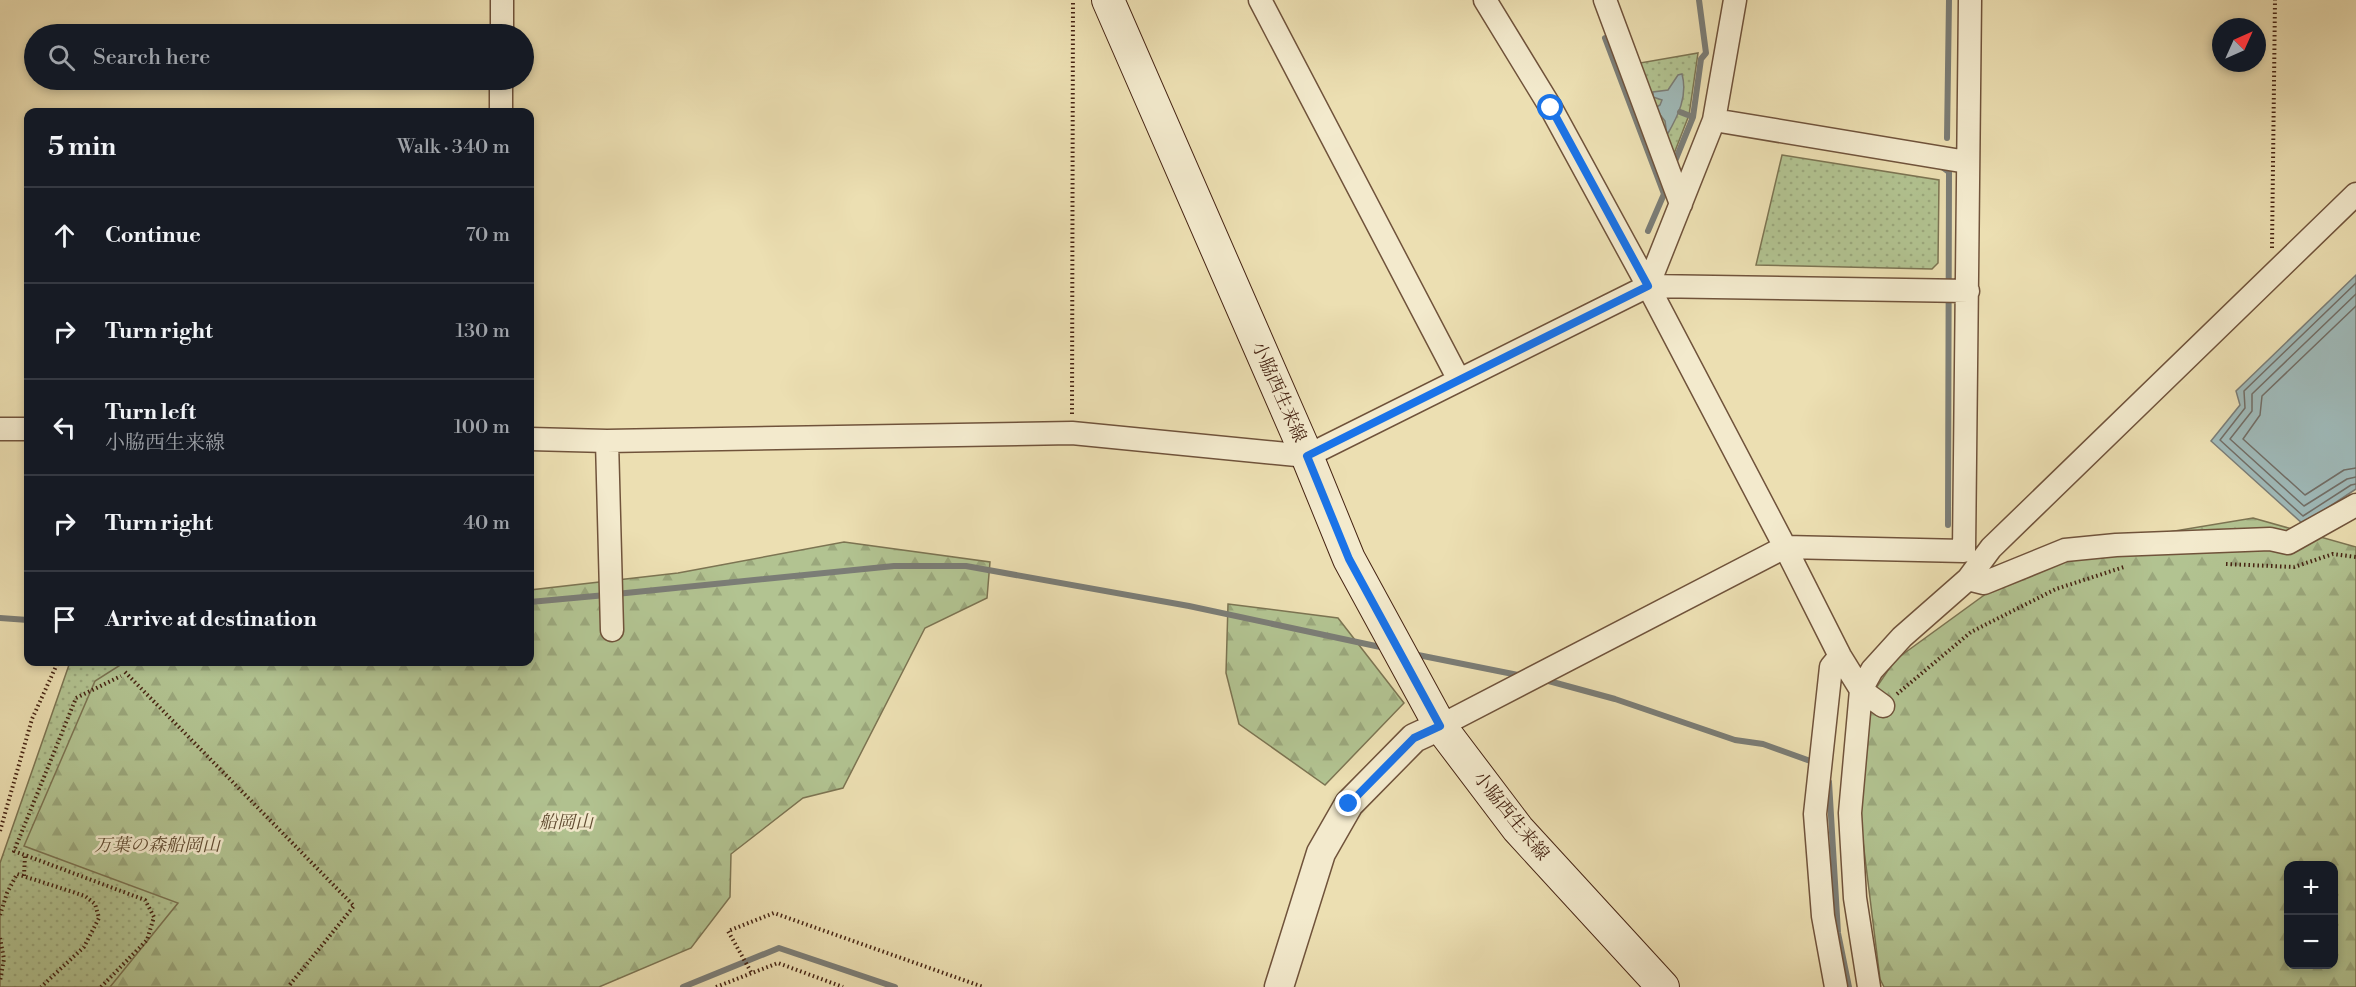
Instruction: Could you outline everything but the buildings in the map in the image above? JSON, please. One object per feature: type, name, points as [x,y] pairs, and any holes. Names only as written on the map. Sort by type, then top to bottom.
[{"type":"main road","name":"小脇西生来線","points":[[1108,0],[1307,456],[1349,559],[1440,726],[1518,829],[1663,987]]},
{"type":"street","points":[[502,0],[502,24]]},
{"type":"street","points":[[1260,0],[1459,380]]},
{"type":"street","points":[[1485,0],[1551,108],[1648,286],[1840,656],[1861,690],[1883,706]]},
{"type":"street","points":[[1605,0],[1681,204]]},
{"type":"street","points":[[1648,286],[1714,120],[1735,0]]},
{"type":"street","points":[[1968,579],[1964,550],[1970,0]]},
{"type":"street","points":[[501,90],[501,108]]},
{"type":"street","points":[[1714,120],[1967,162]]},
{"type":"street","points":[[1869,987],[1865,976],[1855,898],[1850,813],[1861,690],[1872,670],[1902,637],[1968,579],[1990,548],[2356,194]]},
{"type":"street","points":[[534,439],[607,441],[1072,433],[1307,456],[1648,286],[1968,291]]},
{"type":"street","points":[[0,429],[24,429]]},
{"type":"street","points":[[607,441],[612,630]]},
{"type":"street","points":[[1968,579],[1984,583],[2066,550],[2116,544],[2260,539],[2288,543],[2356,505]]},
{"type":"street","points":[[1279,987],[1321,853],[1349,804],[1414,738],[1785,547],[1964,550]]},
{"type":"street","points":[[1836,987],[1823,916],[1815,814],[1831,667],[1840,656]]},
{"type":"path","points":[[1072,433],[1073,0]]},
{"type":"path","points":[[2271,275],[2275,0]]},
{"type":"path","points":[[2222,563],[2243,566],[2294,567],[2332,554],[2356,557]]},
{"type":"path","points":[[1883,706],[1971,632],[2056,589],[2134,564]]},
{"type":"path","points":[[0,831],[32,718],[56,666]]},
{"type":"path","points":[[101,987],[147,940],[154,917],[145,900],[14,851],[76,698],[123,674],[354,906],[288,987]]},
{"type":"path","points":[[24,876],[25,855]]},
{"type":"path","points":[[0,915],[7,893],[17,874],[86,896],[95,904],[99,918],[84,947],[41,987]]},
{"type":"path","points":[[751,972],[728,931],[774,913],[983,987]]},
{"type":"path","points":[[0,938],[4,959],[0,981]]},
{"type":"path","points":[[716,987],[778,963],[843,987]]},
{"type":"green space","points":[[1698,53],[1689,115],[1670,164],[1634,64]]},
{"type":"green space","points":[[1782,155],[1939,180],[1938,263],[1932,269],[1756,265]]},
{"type":"green space","points":[[2253,518],[2356,547],[2356,987],[1884,987],[1880,979],[1849,728],[1895,660],[2042,553]]},
{"type":"green space","name":"船岡山","points":[[844,542],[990,562],[987,598],[925,628],[843,788],[803,798],[731,854],[730,897],[691,948],[599,987],[110,987],[178,903],[24,846],[95,681],[119,666],[534,666],[534,590],[678,573]]},
{"type":"green space","points":[[1228,604],[1338,618],[1404,703],[1325,785],[1239,724],[1226,673]]},
{"type":"green space","name":"万葉の森船岡山","points":[[69,666],[173,666],[364,987],[0,987],[0,863]]},
{"type":"water","points":[[1682,74],[1683,98],[1667,135],[1665,121],[1655,108],[1662,100],[1653,97],[1653,92],[1668,90],[1678,75]]},
{"type":"water","points":[[2356,275],[2356,489],[2303,524],[2211,441],[2240,405],[2236,391]]},
{"type":"waterway","points":[[1673,166],[1693,117],[1701,59],[1706,53],[1699,0]]},
{"type":"waterway","points":[[1947,138],[1949,0]]},
{"type":"waterway","points":[[1605,38],[1664,194],[1648,231]]},
{"type":"waterway","points":[[1680,112],[1693,117]]},
{"type":"waterway","points":[[1941,166],[1949,172],[1948,525]]},
{"type":"waterway","points":[[616,594],[894,566],[966,566],[1189,606],[1385,648]]},
{"type":"waterway","points":[[534,602],[606,595]]},
{"type":"waterway","points":[[0,618],[24,620]]},
{"type":"waterway","points":[[1413,654],[1523,676]]},
{"type":"waterway","points":[[1545,680],[1615,699],[1735,740],[1763,744],[1816,763]]},
{"type":"waterway","points":[[1829,782],[1838,933],[1849,987]]},
{"type":"waterway","points":[[683,987],[779,948],[895,987]]},
{"type":"route","points":[[1349,804],[1414,738],[1440,726],[1349,559],[1307,456],[1648,286],[1551,108]]}]
